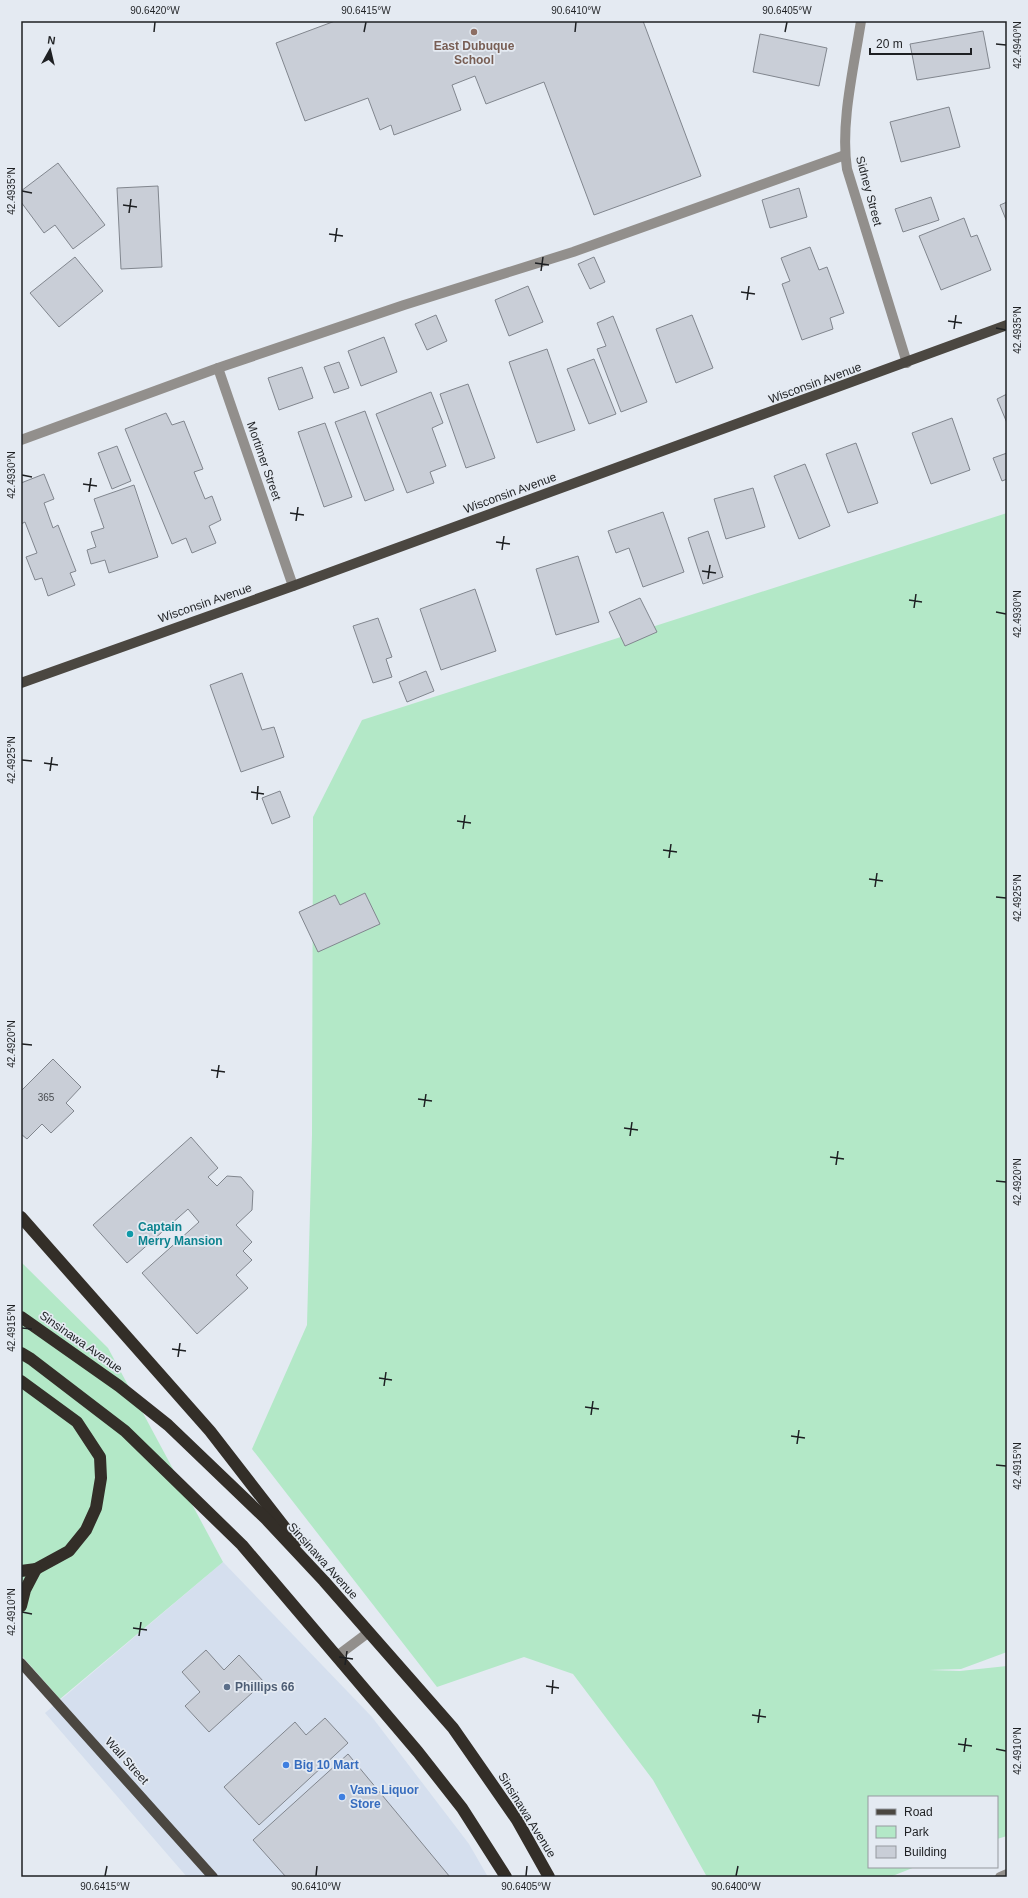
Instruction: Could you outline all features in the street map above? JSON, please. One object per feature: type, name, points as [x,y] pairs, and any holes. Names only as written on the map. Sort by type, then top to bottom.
[{"type":"highway","points":[[21,1216],[210,1431],[352,1614]]},
{"type":"highway","name":"Sinsinawa Avenue","points":[[21,1317],[119,1386],[168,1425],[266,1519],[369,1632],[453,1728],[517,1820],[549,1877]]},
{"type":"highway","points":[[21,1353],[31,1359],[125,1431],[242,1545],[418,1752],[462,1808],[506,1877]]},
{"type":"highway","points":[[21,1381],[77,1422],[100,1457],[101,1478],[96,1508],[86,1530],[69,1551],[36,1569],[21,1571]]},
{"type":"highway","points":[[21,1606],[25,1590],[36,1569]]},
{"type":"main road","name":"Wisconsin Avenue","points":[[21,683],[293,586],[907,363],[1007,325]]},
{"type":"main road","name":"Wall Street","points":[[21,1663],[213,1877]]},
{"type":"street","name":"Sidney Street","points":[[861,21],[844,133],[845,155],[847,169],[907,363]]},
{"type":"street","points":[[21,440],[218,368],[404,304],[572,252],[845,155]]},
{"type":"street","name":"Mortimer Street","points":[[218,368],[293,586]]},
{"type":"street","points":[[337,1656],[369,1632]]},
{"type":"street","points":[[1000,1877],[1007,1874]]},
{"type":"shaded area","points":[[223,1562],[372,1717],[469,1844],[488,1877],[187,1877],[45,1713]]},
{"type":"green space","points":[[1007,513],[1007,1652],[961,1669],[929,1670],[960,1671],[1007,1666],[1007,1836],[998,1839],[998,1796],[868,1796],[868,1868],[912,1868],[890,1877],[707,1877],[653,1780],[573,1674],[524,1657],[437,1687],[252,1449],[307,1325],[312,1135],[313,817],[362,720]]},
{"type":"green space","points":[[21,1262],[108,1348],[223,1562],[60,1699],[21,1655]]},
{"type":"building","points":[[335,21],[643,21],[701,176],[594,215],[544,82],[486,104],[475,76],[452,85],[461,110],[394,135],[391,125],[380,130],[368,98],[305,121],[276,43]]},
{"type":"building","points":[[983,31],[990,68],[917,80],[910,44]]},
{"type":"building","points":[[760,34],[827,48],[819,86],[753,72]]},
{"type":"building","points":[[949,107],[960,147],[901,162],[890,122]]},
{"type":"building","points":[[58,163],[105,225],[73,249],[55,225],[44,233],[21,202],[21,191]]},
{"type":"building","points":[[158,186],[162,267],[121,269],[117,188]]},
{"type":"building","points":[[799,188],[807,217],[770,228],[762,200]]},
{"type":"building","points":[[931,197],[939,220],[903,232],[895,209]]},
{"type":"building","points":[[1007,202],[1007,222],[1000,205]]},
{"type":"building","points":[[964,218],[971,237],[977,235],[991,270],[941,290],[919,236]]},
{"type":"building","points":[[810,247],[819,270],[827,267],[844,313],[830,318],[833,329],[802,340],[782,284],[790,281],[781,258]]},
{"type":"building","points":[[75,257],[103,291],[59,327],[30,293]]},
{"type":"building","points":[[594,257],[605,282],[590,289],[578,264]]},
{"type":"building","points":[[528,286],[543,322],[509,336],[495,300]]},
{"type":"building","points":[[436,315],[447,341],[427,350],[415,324]]},
{"type":"building","points":[[692,315],[713,368],[676,383],[656,329]]},
{"type":"building","points":[[613,316],[647,402],[621,412],[597,349],[606,346],[597,323]]},
{"type":"building","points":[[384,337],[397,372],[361,386],[348,351]]},
{"type":"building","points":[[547,349],[575,430],[537,443],[509,362]]},
{"type":"building","points":[[594,359],[616,414],[589,424],[567,369]]},
{"type":"building","points":[[339,362],[349,388],[334,393],[324,367]]},
{"type":"building","points":[[302,367],[313,398],[279,410],[268,378]]},
{"type":"building","points":[[468,384],[495,458],[466,468],[440,394]]},
{"type":"building","points":[[431,392],[443,423],[432,428],[446,466],[430,472],[434,483],[407,493],[376,414]]},
{"type":"building","points":[[1007,394],[1007,423],[997,399]]},
{"type":"building","points":[[365,411],[394,490],[365,501],[335,422]]},
{"type":"building","points":[[166,413],[172,425],[184,421],[203,469],[194,472],[205,499],[212,496],[221,520],[209,526],[216,543],[192,553],[186,538],[172,544],[125,429]]},
{"type":"building","points":[[952,418],[970,470],[931,484],[912,433]]},
{"type":"building","points":[[325,423],[352,497],[324,507],[298,432]]},
{"type":"building","points":[[856,443],[878,503],[848,513],[826,454]]},
{"type":"building","points":[[117,446],[131,481],[112,489],[98,453]]},
{"type":"building","points":[[1007,453],[1007,479],[1002,481],[993,458]]},
{"type":"building","points":[[805,464],[830,526],[799,539],[774,476]]},
{"type":"building","points":[[44,474],[54,499],[44,503],[53,528],[58,525],[76,571],[70,573],[75,585],[48,596],[42,578],[35,580],[26,557],[37,553],[25,522],[21,524],[21,483]]},
{"type":"building","points":[[134,485],[158,557],[109,573],[105,560],[91,564],[87,550],[96,547],[91,532],[104,528],[94,499]]},
{"type":"building","points":[[753,488],[765,527],[726,539],[714,499]]},
{"type":"building","points":[[663,512],[684,572],[643,587],[629,548],[616,553],[608,531]]},
{"type":"building","points":[[708,531],[723,577],[703,584],[688,538]]},
{"type":"building","points":[[578,556],[599,622],[556,635],[536,569]]},
{"type":"building","points":[[475,589],[496,651],[441,670],[420,609]]},
{"type":"building","points":[[640,598],[657,632],[625,646],[609,612]]},
{"type":"building","points":[[378,618],[392,657],[386,659],[392,677],[373,683],[353,626]]},
{"type":"building","points":[[426,671],[434,691],[407,702],[399,682]]},
{"type":"building","points":[[242,673],[262,730],[274,727],[284,757],[241,772],[210,685]]},
{"type":"building","points":[[280,791],[290,817],[272,824],[262,798]]},
{"type":"building","points":[[365,893],[380,924],[318,952],[299,912],[335,895],[340,905]]},
{"type":"building","points":[[53,1059],[81,1087],[66,1103],[74,1111],[51,1133],[42,1124],[27,1139],[21,1134],[21,1091]]},
{"type":"building","name":"Captain Merry Mansion","points":[[191,1137],[218,1168],[208,1177],[217,1186],[227,1176],[241,1177],[253,1191],[252,1210],[236,1225],[252,1242],[243,1251],[252,1260],[236,1275],[248,1288],[197,1334],[142,1273],[199,1222],[188,1209],[127,1263],[93,1225]]},
{"type":"building","name":"Phillips 66","points":[[206,1650],[224,1670],[239,1655],[264,1682],[209,1732],[185,1706],[200,1692],[182,1672]]},
{"type":"building","name":"Big 10 Mart","points":[[325,1718],[348,1743],[259,1825],[224,1787],[295,1722],[306,1735]]},
{"type":"building","name":"Vans Liquor Store","points":[[348,1754],[450,1877],[286,1877],[253,1840]]},
{"type":"place","name":"East Dubuque School","points":[[474,32]]},
{"type":"place","name":"Captain Merry Mansion","points":[[130,1234]]},
{"type":"place","name":"Phillips 66","points":[[227,1687]]},
{"type":"place","name":"Big 10 Mart","points":[[286,1765]]},
{"type":"place","name":"Vans Liquor Store","points":[[342,1797]]}]
